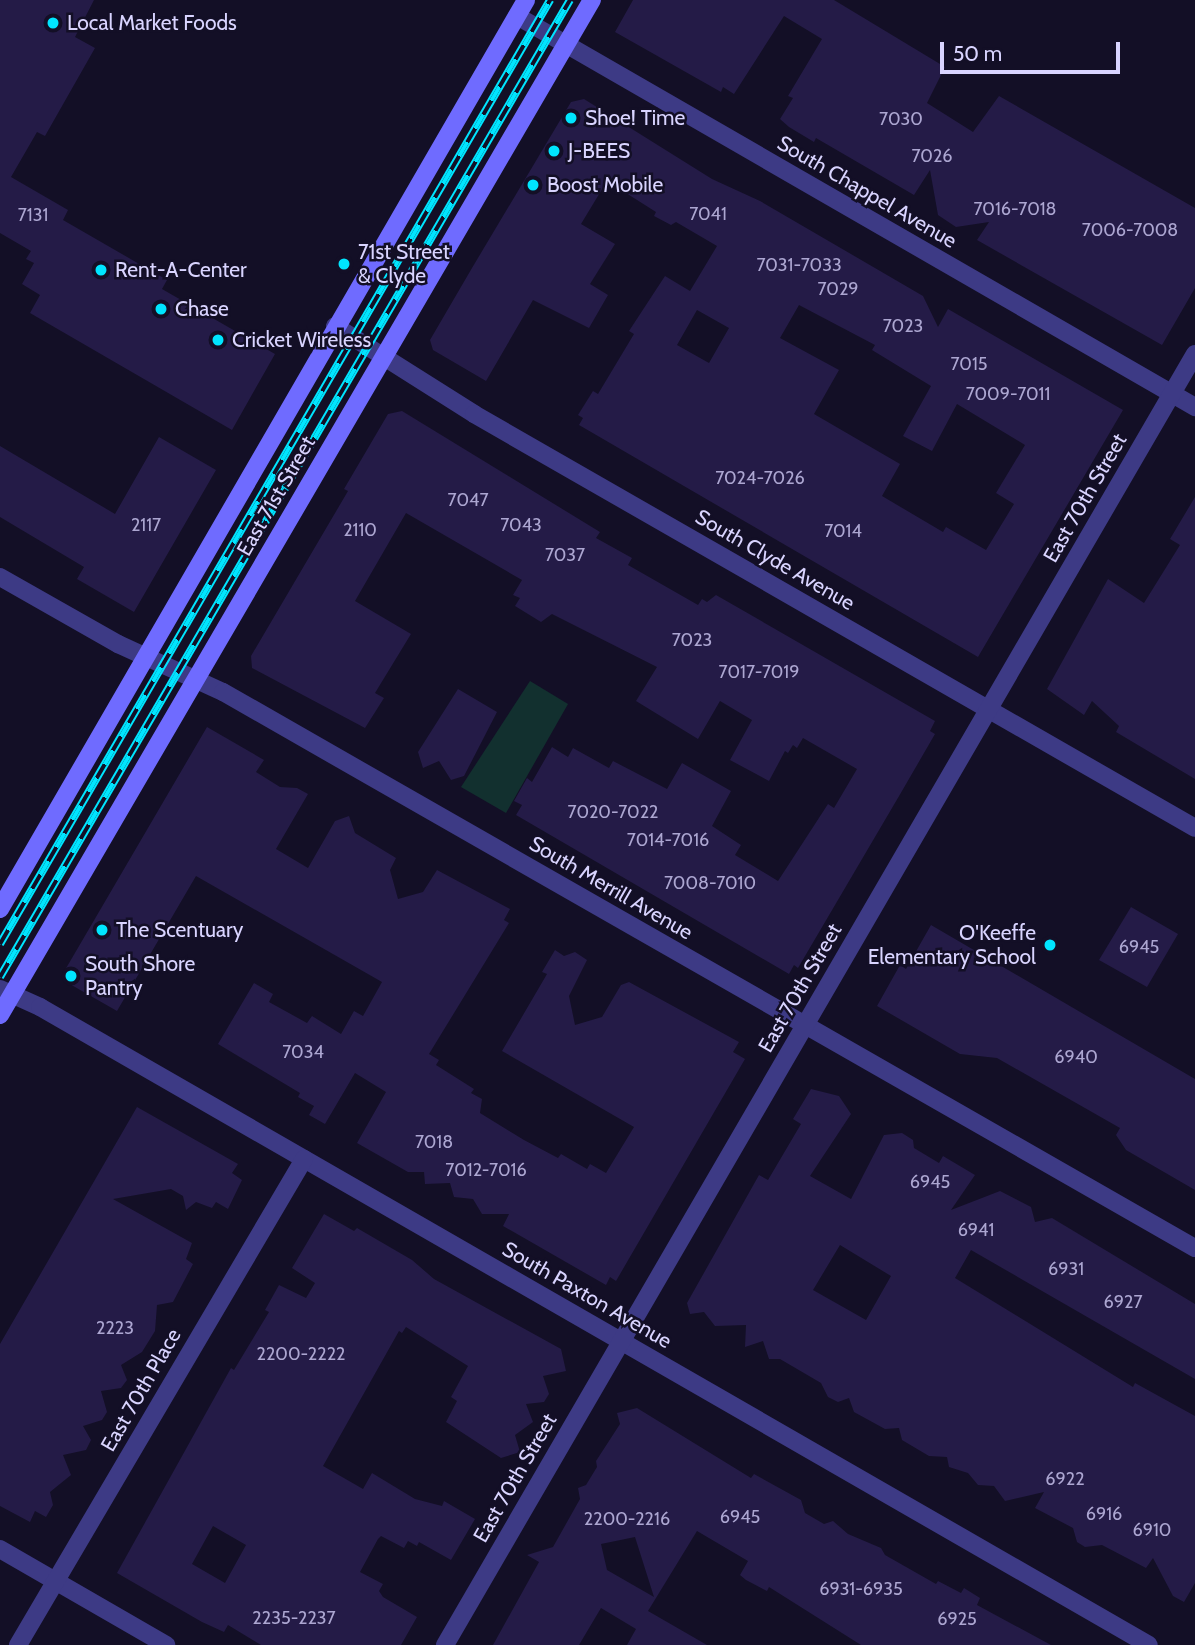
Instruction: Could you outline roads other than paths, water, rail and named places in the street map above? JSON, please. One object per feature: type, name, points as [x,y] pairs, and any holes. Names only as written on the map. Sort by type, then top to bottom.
[{"type":"main road","name":"East 71st Street","points":[[0,909],[526,0]]},
{"type":"main road","name":"East 71st Street","points":[[0,1014],[6,992],[195,680],[592,0]]},
{"type":"street","name":"South Chappel Avenue","points":[[517,16],[1195,407]]},
{"type":"street","name":"South Clyde Avenue","points":[[335,326],[383,358],[1195,828]]},
{"type":"street","name":"East 70th Street","points":[[444,1645],[1195,354]]},
{"type":"street","name":"South Merrill Avenue","points":[[0,577],[144,657],[195,680],[1195,1248]]},
{"type":"street","name":"South Paxton Avenue","points":[[6,992],[40,1007],[1149,1645]]},
{"type":"street","name":"East 70th Place","points":[[18,1645],[304,1159]]},
{"type":"street","points":[[0,1549],[166,1645]]},
{"type":"railway","points":[[0,944],[550,0]]},
{"type":"railway","points":[[0,977],[570,0]]},
{"type":"place","name":"Local Market Foods","points":[[53,23]]},
{"type":"place","name":"Shoe! Time","points":[[571,118]]},
{"type":"place","name":"J-BEES","points":[[554,151]]},
{"type":"place","name":"Boost Mobile","points":[[533,185]]},
{"type":"place","name":"71st Street & Clyde","points":[[344,264]]},
{"type":"place","name":"Rent-A-Center","points":[[101,270]]},
{"type":"place","name":"Chase","points":[[161,309]]},
{"type":"place","name":"Cricket Wireless","points":[[218,340]]},
{"type":"place","name":"The Scentuary","points":[[102,930]]},
{"type":"place","name":"O'Keeffe Elementary School","points":[[1050,945]]},
{"type":"place","name":"South Shore Pantry","points":[[71,976]]}]
